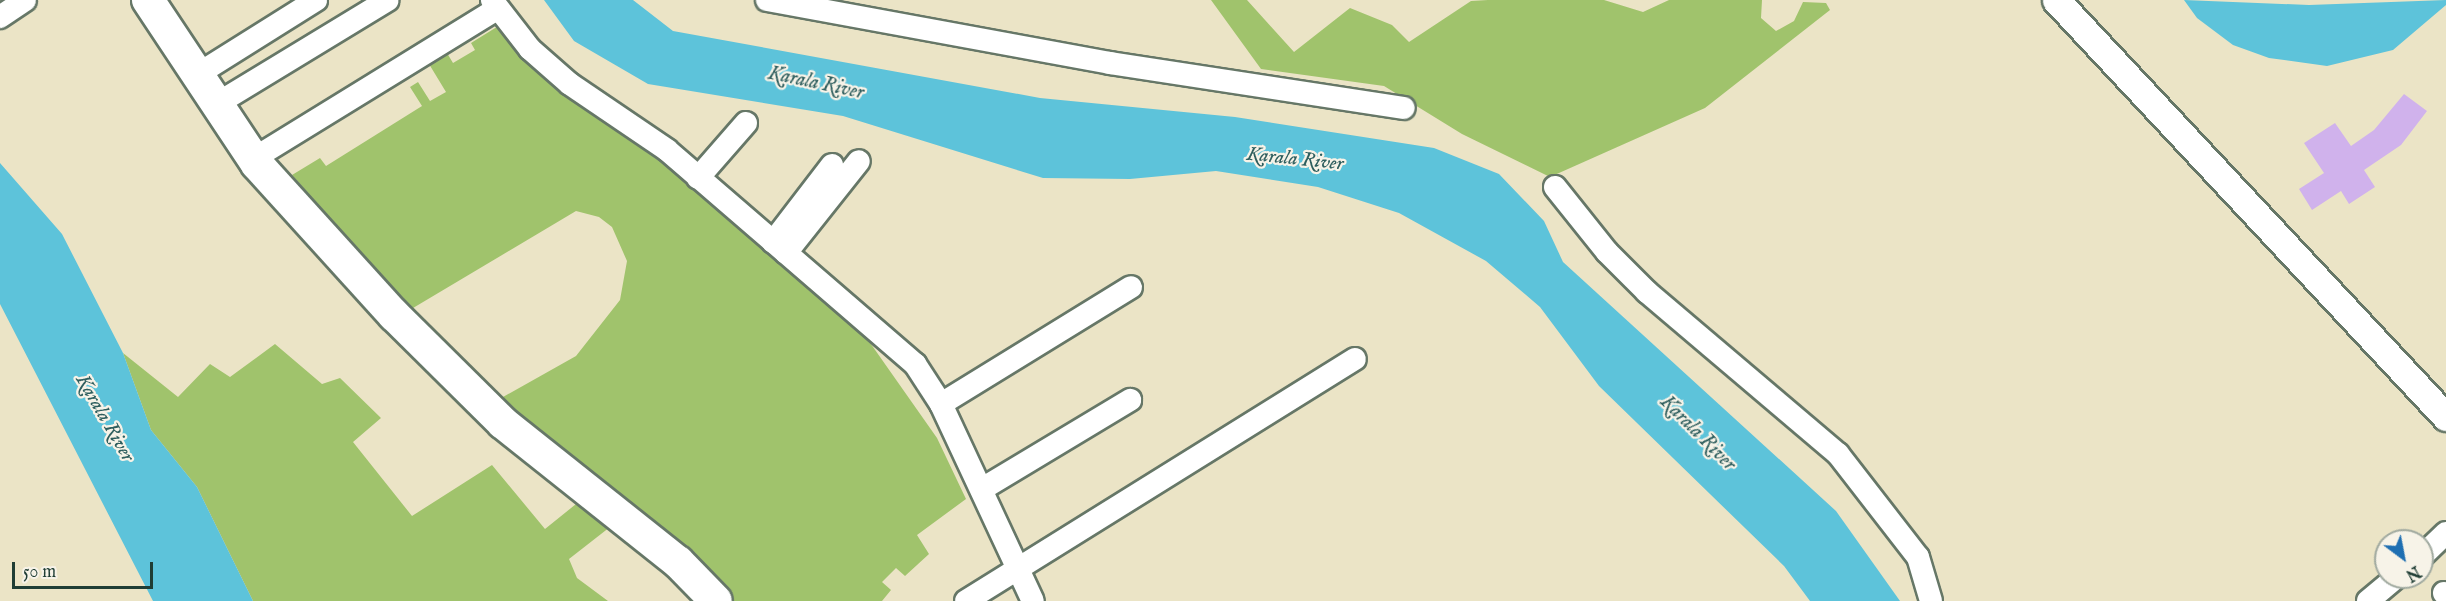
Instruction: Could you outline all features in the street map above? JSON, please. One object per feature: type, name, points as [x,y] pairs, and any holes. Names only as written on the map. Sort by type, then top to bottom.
[{"type":"main road","points":[[157,3],[195,76],[253,159],[464,388],[678,562],[716,601]]},
{"type":"street","points":[[0,16],[25,0]]},
{"type":"street","points":[[195,76],[316,0]]},
{"type":"street","points":[[215,105],[388,0]]},
{"type":"street","points":[[767,0],[1110,63],[1404,108]]},
{"type":"street","points":[[2056,0],[2446,417]]},
{"type":"street","points":[[253,159],[494,5],[530,49],[570,84],[667,150],[899,346],[941,404],[1033,601]]},
{"type":"street","points":[[698,178],[746,123]]},
{"type":"street","points":[[780,247],[859,161]]},
{"type":"street","points":[[780,247],[832,165]]},
{"type":"street","points":[[1555,187],[1607,252],[1647,292],[1838,454],[1918,557],[1931,601]]},
{"type":"street","points":[[941,404],[1131,287]]},
{"type":"street","points":[[966,601],[1017,565],[1355,359]]},
{"type":"street","points":[[982,489],[1130,400]]},
{"type":"street","points":[[2434,544],[2446,532]]},
{"type":"street","points":[[2367,601],[2382,589]]},
{"type":"green space","points":[[1211,0],[1247,0],[1294,52],[1350,8],[1392,25],[1409,42],[1471,1],[1604,0],[1643,12],[1669,0],[1762,0],[1761,18],[1776,31],[1794,21],[1803,2],[1826,3],[1830,10],[1705,108],[1550,177],[1462,134],[1384,86],[1261,69]]},
{"type":"green space","points":[[500,25],[667,156],[866,337],[937,438],[966,499],[917,535],[929,554],[905,576],[896,568],[882,582],[891,590],[882,601],[731,601],[494,402],[576,356],[620,300],[627,261],[612,227],[599,217],[576,211],[408,311],[292,175],[320,158],[326,166],[422,106],[410,87],[418,82],[430,101],[446,92],[429,64],[447,53],[453,63],[475,50],[471,43]]},
{"type":"green space","points":[[275,344],[322,384],[340,378],[381,418],[353,442],[412,516],[492,465],[545,529],[581,500],[610,527],[569,559],[577,578],[608,601],[253,601],[197,487],[151,430],[123,353],[178,397],[210,364],[230,377]]},
{"type":"water","name":"Karala River","points":[[544,0],[633,0],[673,31],[1040,98],[1235,117],[1434,148],[1499,174],[1544,221],[1563,262],[1836,511],[1900,601],[1810,601],[1784,566],[1599,386],[1540,307],[1486,261],[1399,213],[1318,187],[1216,171],[1130,179],[1043,178],[843,116],[648,84],[574,41]]},
{"type":"water","points":[[2184,0],[2309,5],[2446,0],[2446,5],[2393,50],[2327,66],[2269,58],[2233,45],[2197,18]]},
{"type":"water","name":"Karala River","points":[[0,163],[62,234],[123,353],[151,430],[197,487],[253,601],[153,601],[0,304]]},
{"type":"building","points":[[2404,94],[2427,111],[2401,145],[2364,170],[2375,187],[2349,204],[2341,191],[2312,210],[2299,189],[2324,173],[2304,143],[2335,123],[2351,146],[2374,130]]}]
